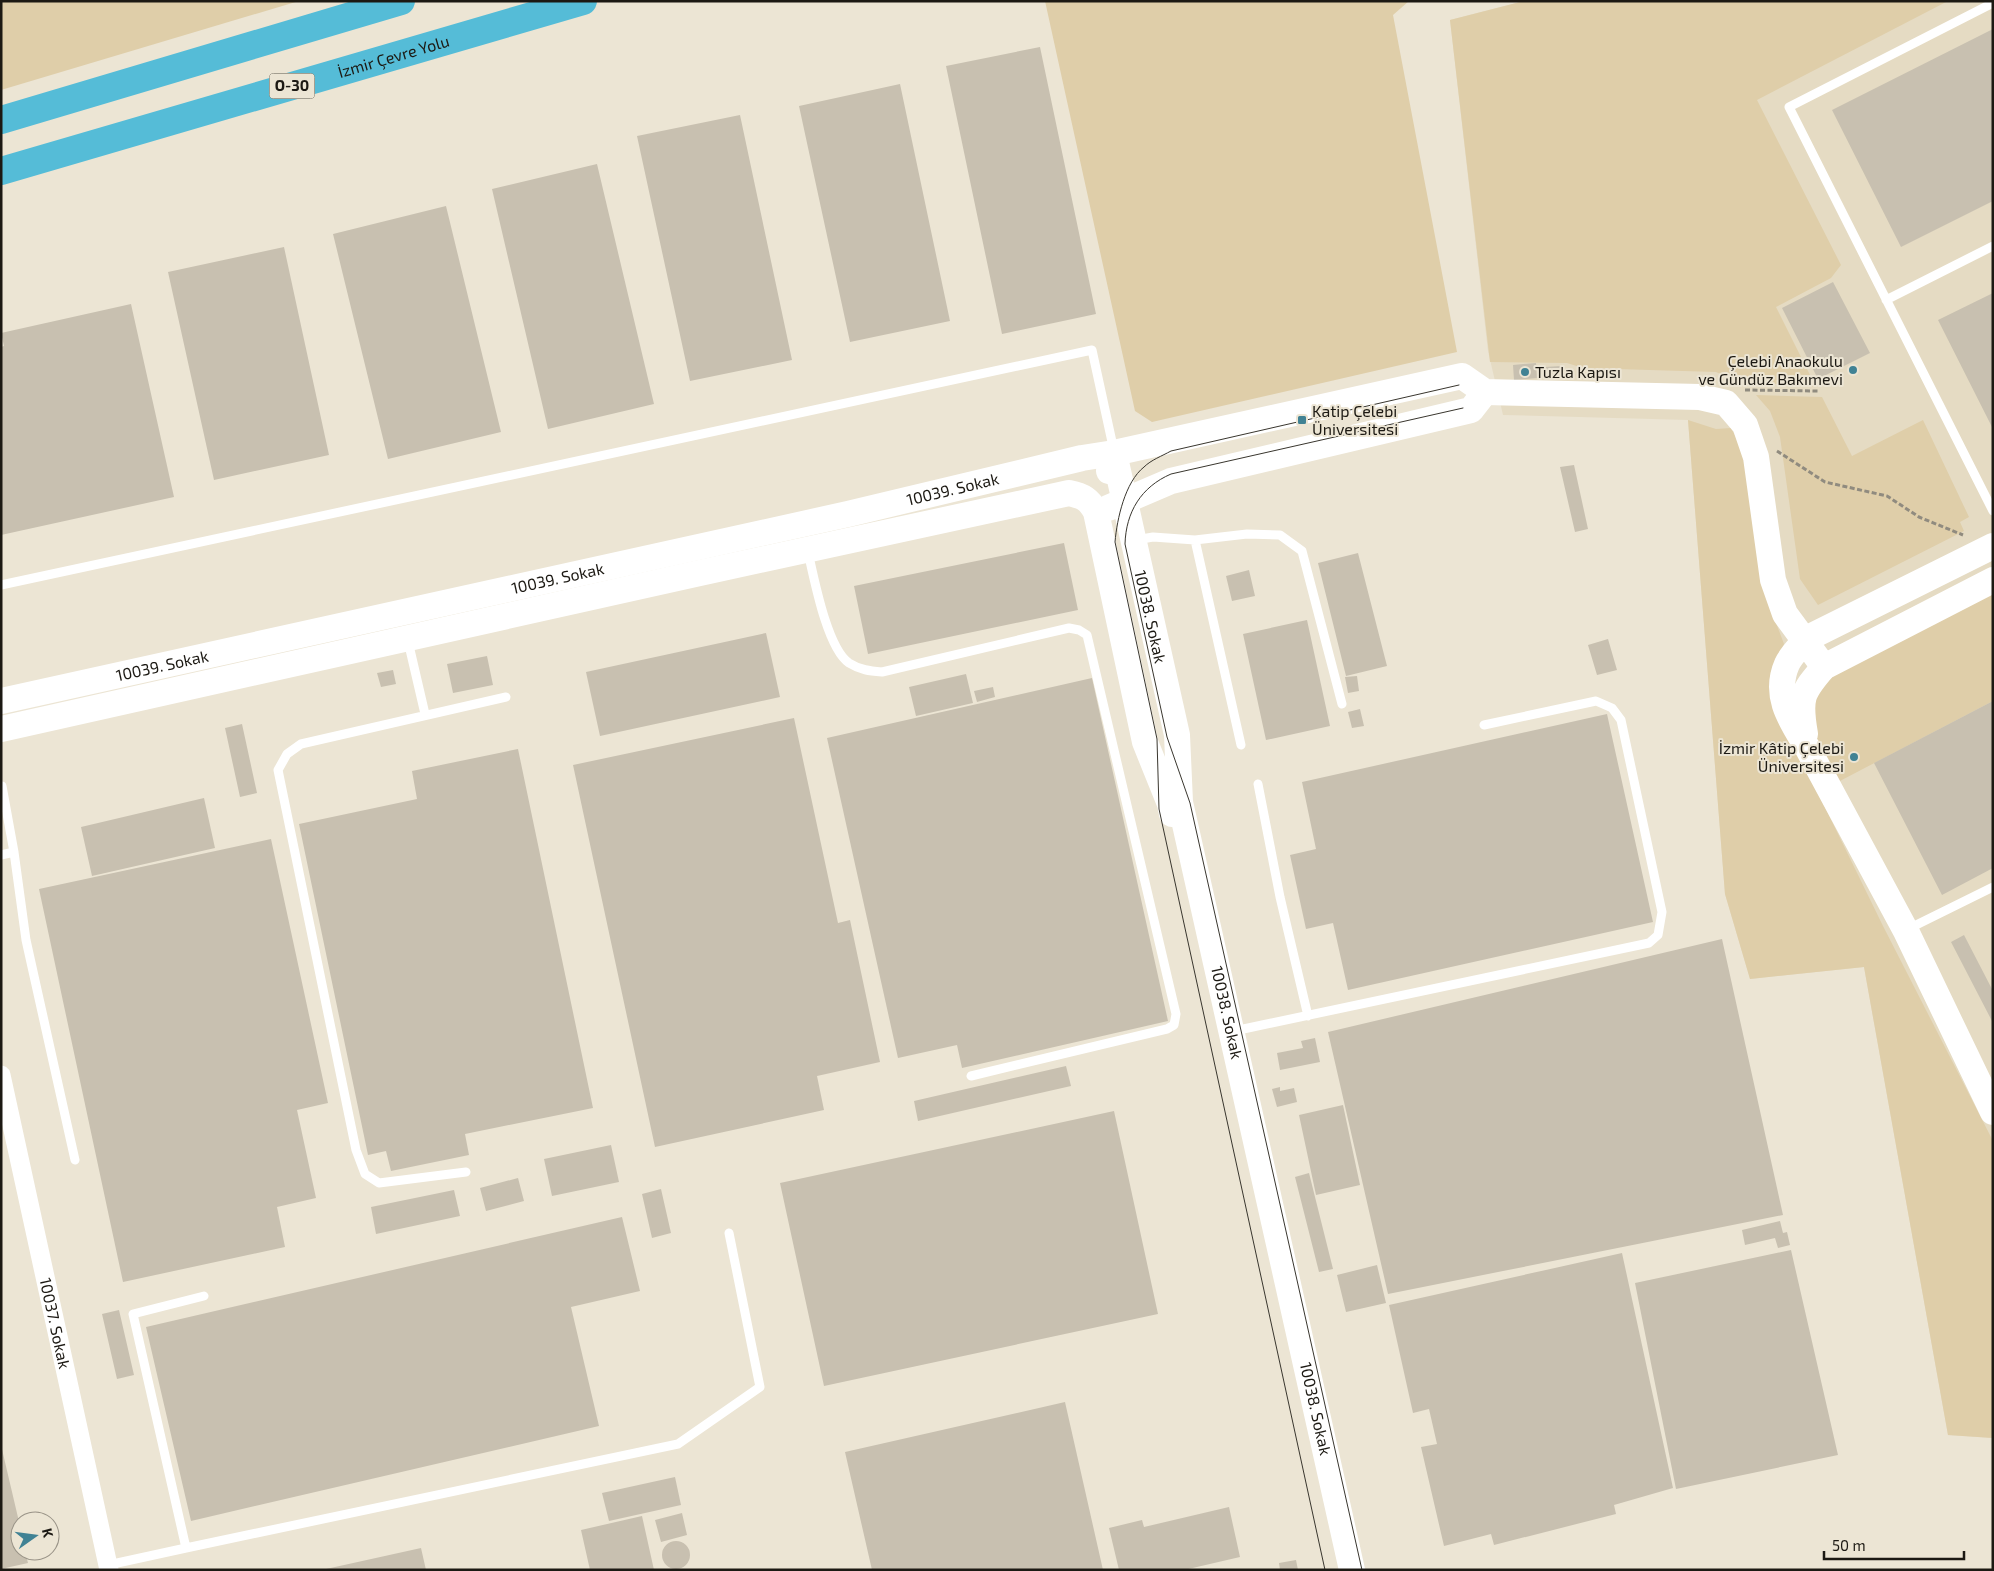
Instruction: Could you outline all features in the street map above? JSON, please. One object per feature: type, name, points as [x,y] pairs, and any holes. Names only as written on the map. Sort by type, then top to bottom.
[{"type":"highway","points":[[1,120],[401,1]]},
{"type":"highway","name":"İzmir Çevre Yolu","points":[[1,172],[583,1]]},
{"type":"street","name":"10039. Sokak","points":[[1,701],[848,514],[1082,458],[1114,453],[1462,376],[1485,392]]},
{"type":"street","points":[[1096,512],[1170,481],[1471,410],[1485,392],[1700,397],[1726,403],[1745,425],[1756,456],[1773,580],[1786,614],[1806,639],[1824,667]]},
{"type":"street","points":[[1096,512],[1114,453]]},
{"type":"street","name":"10038. Sokak","points":[[1114,453],[1176,735],[1180,802],[1352,1570]]},
{"type":"street","name":"10039. Sokak","points":[[1,730],[1069,493],[1083,496],[1091,503],[1096,512]]},
{"type":"street","name":"10038. Sokak","points":[[1096,512],[1145,742],[1170,804],[1336,1570]]},
{"type":"street","points":[[1993,546],[1806,639],[1787,662],[1781,682],[1782,697],[1789,718],[1807,747],[1906,931],[1993,1112]]},
{"type":"street","points":[[1807,747],[1801,702],[1805,690],[1824,667],[1993,580]]},
{"type":"street","name":"10037. Sokak","points":[[1,1075],[109,1567]]},
{"type":"lane","points":[[1993,3],[1789,107],[1886,300],[1991,500],[1993,511]]},
{"type":"lane","points":[[1886,300],[1993,246]]},
{"type":"lane","points":[[1,585],[1092,350],[1114,453]]},
{"type":"lane","points":[[1134,540],[1153,537],[1195,540],[1247,534],[1280,535],[1302,551],[1342,704]]},
{"type":"lane","points":[[1195,540],[1242,745]]},
{"type":"lane","points":[[808,550],[828,632],[847,662],[863,670],[882,672],[1068,628],[1079,630],[1087,635],[1176,1014],[1174,1025],[1167,1029],[971,1076]]},
{"type":"lane","points":[[408,639],[425,714]]},
{"type":"lane","points":[[466,1172],[378,1183],[365,1174],[356,1150],[278,770],[287,754],[301,744],[425,714],[506,697]]},
{"type":"lane","points":[[1232,1032],[1649,943],[1658,934],[1662,912],[1621,720],[1612,708],[1596,701],[1484,725]]},
{"type":"lane","points":[[1258,784],[1280,897],[1308,1016]]},
{"type":"lane","points":[[2,786],[14,852],[26,940],[75,1160]]},
{"type":"lane","points":[[1,855],[14,852]]},
{"type":"lane","points":[[1906,931],[1993,887]]},
{"type":"lane","points":[[109,1567],[186,1548],[678,1444],[760,1387],[729,1233]]},
{"type":"lane","points":[[186,1548],[133,1314],[204,1296]]},
{"type":"path","points":[[1737,390],[1819,391]]},
{"type":"path","points":[[1777,451],[1825,482],[1887,496],[1919,517],[1965,536]]},
{"type":"shaded area","points":[[1,1],[299,1],[1,90]]},
{"type":"shaded area","points":[[1045,1],[1409,1],[1393,15],[1457,352],[1152,422],[1135,411]]},
{"type":"shaded area","name":"İzmir Kâtip Çelebi Üniversitesi","points":[[1524,1],[1993,1],[1993,1438],[1948,1435],[1864,967],[1750,979],[1725,894],[1688,420],[1503,415],[1488,351],[1450,20]]},
{"type":"shaded area","points":[[1524,1],[1948,1],[1757,100],[1841,265],[1831,278],[1776,307],[1816,387],[1736,381],[1716,372],[1583,368],[1567,363],[1490,362],[1450,20]]},
{"type":"shaded area","points":[[1756,395],[1822,397],[1852,456],[1923,420],[1969,517],[1960,522],[1964,531],[1818,605],[1800,579],[1780,437],[1770,411]]},
{"type":"shaded area","points":[[1688,420],[1716,429],[1731,428],[1742,448],[1764,591],[1784,644],[1772,680],[1776,707],[1883,926],[1993,1141],[1993,1438],[1948,1435],[1864,967],[1750,979],[1725,894]]},
{"type":"shaded area","points":[[1993,590],[1993,701],[1838,782],[1812,733],[1812,692],[1818,682]]},
{"type":"building","points":[[1993,29],[1993,201],[1901,247],[1832,110]]},
{"type":"building","points":[[1040,47],[1096,314],[1002,334],[946,66]]},
{"type":"building","points":[[900,84],[950,321],[850,342],[799,106]]},
{"type":"building","points":[[740,115],[792,360],[690,381],[637,136]]},
{"type":"building","points":[[597,164],[654,404],[548,429],[492,189]]},
{"type":"building","points":[[446,206],[501,432],[388,459],[333,234]]},
{"type":"building","points":[[284,247],[329,455],[214,480],[168,272]]},
{"type":"building","points":[[1833,282],[1870,353],[1818,379],[1782,308]]},
{"type":"building","points":[[1993,293],[1993,429],[1938,320]]},
{"type":"building","points":[[131,304],[174,497],[1,535],[1,347],[4,346],[1,333]]},
{"type":"building","name":"Tuzla Kapısı","points":[[1536,363],[1537,378],[1514,380],[1513,365]]},
{"type":"building","points":[[1561,366],[1562,374],[1546,375],[1545,367]]},
{"type":"building","points":[[1574,465],[1588,529],[1575,532],[1560,467]]},
{"type":"building","points":[[1064,543],[1078,610],[868,654],[854,586]]},
{"type":"building","points":[[1358,553],[1387,666],[1346,676],[1318,563]]},
{"type":"building","points":[[1249,570],[1255,596],[1232,601],[1226,576]]},
{"type":"building","points":[[1307,620],[1330,726],[1266,740],[1243,634]]},
{"type":"building","points":[[766,633],[780,697],[600,736],[586,672]]},
{"type":"building","points":[[1608,639],[1617,670],[1597,675],[1588,645]]},
{"type":"building","points":[[487,656],[493,685],[453,693],[447,664]]},
{"type":"building","points":[[393,670],[396,684],[381,687],[377,673]]},
{"type":"building","points":[[966,674],[973,703],[916,716],[909,687]]},
{"type":"building","points":[[1357,676],[1359,691],[1348,693],[1345,677]]},
{"type":"building","points":[[1092,678],[1168,1021],[962,1068],[957,1045],[898,1058],[827,738]]},
{"type":"building","points":[[993,687],[995,697],[977,702],[974,691]]},
{"type":"building","points":[[1993,701],[1993,868],[1942,895],[1874,763]]},
{"type":"building","points":[[1360,709],[1364,726],[1352,728],[1348,712]]},
{"type":"building","points":[[1607,714],[1653,922],[1348,990],[1333,923],[1306,929],[1290,855],[1316,849],[1302,782]]},
{"type":"building","points":[[794,718],[838,923],[850,920],[880,1062],[817,1076],[824,1110],[655,1147],[573,765]]},
{"type":"building","points":[[242,724],[257,793],[240,797],[225,728]]},
{"type":"building","points":[[518,749],[593,1108],[465,1134],[469,1155],[391,1171],[386,1151],[368,1155],[299,824],[417,799],[412,771]]},
{"type":"building","points":[[204,798],[215,848],[92,876],[81,827]]},
{"type":"building","points":[[271,839],[328,1103],[297,1110],[316,1198],[277,1207],[285,1247],[123,1282],[39,889]]},
{"type":"building","points":[[1964,935],[1993,991],[1993,1023],[1951,942]]},
{"type":"building","points":[[1722,939],[1783,1215],[1388,1294],[1328,1032]]},
{"type":"building","points":[[1315,1038],[1320,1062],[1280,1070],[1277,1053],[1303,1048],[1301,1041]]},
{"type":"building","points":[[1066,1066],[1071,1086],[918,1121],[914,1101]]},
{"type":"building","points":[[1280,1087],[1280,1091],[1294,1088],[1297,1102],[1277,1107],[1272,1089]]},
{"type":"building","points":[[1343,1105],[1360,1185],[1316,1195],[1299,1115]]},
{"type":"building","points":[[1114,1111],[1158,1314],[824,1386],[780,1183]]},
{"type":"building","points":[[611,1145],[619,1182],[552,1196],[544,1159]]},
{"type":"building","points":[[1309,1173],[1333,1269],[1319,1272],[1295,1177]]},
{"type":"building","points":[[518,1178],[524,1201],[486,1211],[480,1188]]},
{"type":"building","points":[[661,1189],[671,1233],[652,1238],[642,1194]]},
{"type":"building","points":[[454,1190],[460,1216],[376,1234],[371,1207]]},
{"type":"building","points":[[622,1217],[640,1291],[571,1307],[599,1426],[191,1521],[146,1327]]},
{"type":"building","points":[[1780,1221],[1783,1233],[1787,1232],[1790,1245],[1778,1248],[1775,1238],[1745,1245],[1742,1230]]},
{"type":"building","points":[[1791,1250],[1838,1455],[1676,1489],[1635,1283]]},
{"type":"building","points":[[1622,1253],[1673,1488],[1614,1505],[1616,1514],[1494,1545],[1491,1534],[1444,1546],[1421,1447],[1437,1444],[1429,1409],[1413,1413],[1389,1305]]},
{"type":"building","points":[[1377,1265],[1386,1303],[1346,1312],[1337,1275]]},
{"type":"building","points":[[119,1310],[134,1375],[117,1379],[102,1314]]},
{"type":"building","points":[[1065,1402],[1103,1570],[872,1570],[845,1452]]},
{"type":"building","points":[[1,1445],[16,1511],[10,1511],[10,1561],[28,1561],[28,1563],[1,1569]]},
{"type":"building","points":[[675,1477],[681,1505],[609,1521],[602,1493]]},
{"type":"building","points":[[1229,1507],[1240,1557],[1184,1570],[1119,1570],[1109,1528],[1142,1520],[1144,1527]]},
{"type":"building","points":[[682,1513],[687,1535],[661,1542],[655,1520]]},
{"type":"building","points":[[642,1516],[654,1570],[590,1570],[581,1530]]},
{"type":"building","points":[[676,1541],[686,1545],[690,1555],[686,1565],[676,1569],[666,1565],[662,1555],[666,1545]]},
{"type":"building","points":[[421,1548],[426,1570],[326,1570],[326,1569]]},
{"type":"building","points":[[1296,1560],[1298,1570],[1280,1570],[1279,1563]]},
{"type":"tram line","points":[[1325,1570],[1159,809],[1157,739],[1115,542],[1116,533],[1123,502],[1137,474],[1153,460],[1171,451],[1459,385]]},
{"type":"tram line","points":[[1362,1570],[1190,803],[1167,737],[1125,544],[1126,532],[1128,521],[1137,502],[1151,486],[1171,474],[1463,408]]},
{"type":"place","name":"Çelebi Anaokulu ve Gündüz Bakımevi","points":[[1853,370]]},
{"type":"place","name":"Tuzla Kapısı","points":[[1525,372]]},
{"type":"place","name":"Katip Çelebi Üniversitesi","points":[[1302,420]]},
{"type":"place","name":"İzmir Kâtip Çelebi Üniversitesi","points":[[1854,757]]}]
